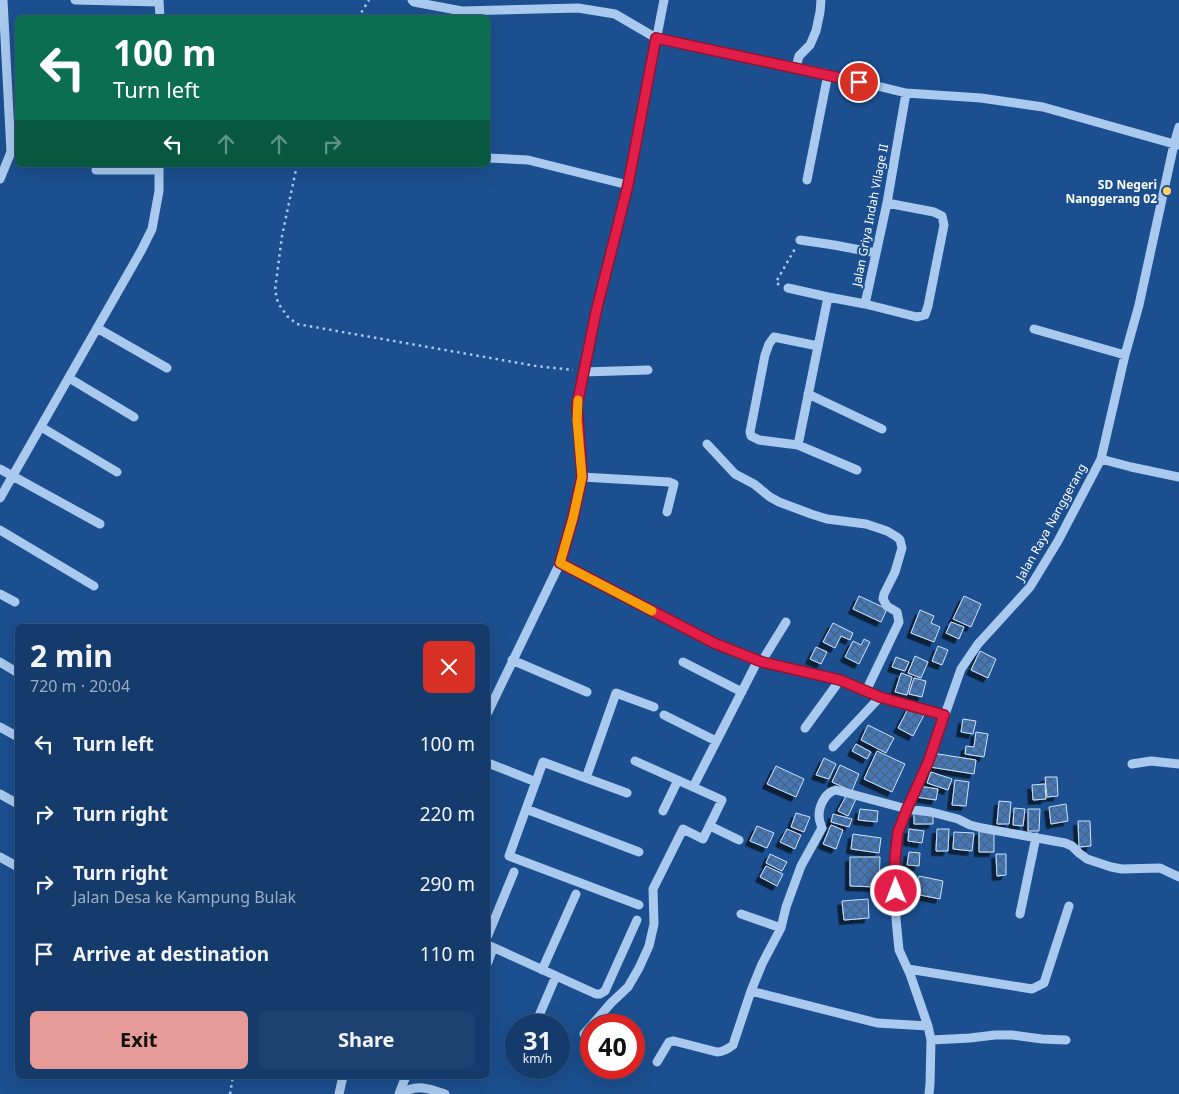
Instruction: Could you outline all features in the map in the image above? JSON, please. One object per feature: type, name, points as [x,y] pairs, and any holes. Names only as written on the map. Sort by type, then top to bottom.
[{"type":"street","points":[[0,179],[10,152],[3,0]]},
{"type":"street","points":[[75,0],[159,1],[160,15]]},
{"type":"street","points":[[412,0],[414,2],[462,10],[578,8],[615,14],[656,38],[828,74],[906,93],[981,98],[1043,107],[1177,145]]},
{"type":"street","points":[[490,708],[560,563],[573,518],[582,477],[577,405],[596,312],[628,185],[664,0]]},
{"type":"street","points":[[796,68],[799,56],[810,45],[816,31],[821,0]]},
{"type":"street","points":[[807,180],[828,74]]},
{"type":"street","name":"Jalan Griya Indah Vilage II","points":[[788,288],[865,304],[887,203],[906,93]]},
{"type":"street","name":"Jalan Raya Nanggerang","points":[[929,1094],[931,1040],[908,969],[899,950],[896,920],[895,858],[898,832],[929,760],[961,669],[978,644],[1030,588],[1058,541],[1101,459],[1124,355],[1139,305],[1177,145],[1179,127]]},
{"type":"street","points":[[490,158],[528,160],[628,185]]},
{"type":"street","points":[[0,498],[152,229],[158,191],[159,168],[96,170]]},
{"type":"street","points":[[865,304],[917,317],[924,315],[928,306],[944,225],[942,216],[934,212],[887,203]]},
{"type":"street","points":[[800,240],[876,254]]},
{"type":"street","points":[[798,445],[828,297]]},
{"type":"street","points":[[97,328],[167,368]]},
{"type":"street","points":[[1034,329],[1124,355]]},
{"type":"street","points":[[818,346],[774,337],[764,355],[750,432],[751,436],[759,440],[798,445],[856,470]]},
{"type":"street","points":[[583,372],[648,370]]},
{"type":"street","points":[[68,378],[134,417]]},
{"type":"street","points":[[808,394],[882,429]]},
{"type":"street","points":[[41,427],[117,472]]},
{"type":"street","points":[[707,444],[735,474],[754,484],[779,502],[827,519],[866,524],[893,534],[900,540],[902,548],[895,572],[883,599],[888,606],[898,612],[899,622],[866,691]]},
{"type":"street","points":[[1101,459],[1131,468],[1179,477]]},
{"type":"street","points":[[0,469],[100,524]]},
{"type":"street","points":[[582,477],[669,482],[674,484],[667,512]]},
{"type":"street","points":[[0,530],[94,586]]},
{"type":"street","points":[[560,563],[714,643],[760,661],[840,680],[880,697],[944,715]]},
{"type":"street","points":[[0,594],[15,602]]},
{"type":"street","points":[[693,787],[742,692],[786,622]]},
{"type":"street","points":[[512,660],[587,692]]},
{"type":"street","points":[[0,662],[15,671]]},
{"type":"street","points":[[683,662],[742,692]]},
{"type":"street","points":[[805,728],[840,680]]},
{"type":"street","points":[[586,778],[616,693],[654,708]]},
{"type":"street","points":[[833,747],[880,697]]},
{"type":"street","points":[[664,716],[716,741]]},
{"type":"street","points":[[0,727],[15,735]]},
{"type":"street","points":[[602,1014],[628,987],[639,968],[654,924],[653,889],[683,829],[703,839],[722,800],[635,761]]},
{"type":"street","points":[[1132,764],[1151,761],[1179,764]]},
{"type":"street","points":[[627,793],[543,762],[509,856],[639,905]]},
{"type":"street","points":[[490,764],[536,782]]},
{"type":"street","points":[[663,811],[678,780]]},
{"type":"street","points":[[657,1062],[669,1042],[674,1041],[721,1052],[733,1045],[762,964],[781,928],[786,907],[801,866],[822,828],[818,817],[823,800],[828,792],[836,790],[907,809],[932,812],[982,828],[1065,843],[1072,846],[1087,859],[1111,867],[1122,869],[1160,868],[1179,877]]},
{"type":"street","points":[[0,794],[15,802]]},
{"type":"street","points":[[526,809],[639,852]]},
{"type":"street","points":[[710,826],[739,840]]},
{"type":"street","points":[[1020,914],[1036,837]]},
{"type":"street","points":[[0,857],[15,865]]},
{"type":"street","points":[[490,930],[514,872]]},
{"type":"street","points":[[542,970],[576,894]]},
{"type":"street","points":[[908,969],[1032,989],[1044,983],[1069,906]]},
{"type":"street","points":[[741,914],[781,928]]},
{"type":"street","points":[[490,947],[596,994],[603,993],[637,920]]},
{"type":"street","points":[[540,1014],[556,976]]},
{"type":"street","points":[[751,991],[877,1023],[928,1026]]},
{"type":"street","points":[[931,1040],[995,1035],[1066,1040]]},
{"type":"street","points":[[339,1094],[342,1079]]},
{"type":"street","points":[[400,1094],[405,1079]]},
{"type":"street","points":[[400,1094],[412,1088],[423,1088],[446,1094]]},
{"type":"path","points":[[360,15],[369,0]]},
{"type":"path","points":[[298,167],[282,236],[275,290],[278,303],[287,316],[297,324],[536,366],[583,372]]},
{"type":"path","points":[[788,288],[776,282],[800,240]]},
{"type":"path","points":[[230,1094],[232,1079]]},
{"type":"building","points":[[859,596],[887,609],[881,622],[853,609]]},
{"type":"building","points":[[964,596],[981,604],[971,627],[953,619]]},
{"type":"building","points":[[920,610],[934,616],[931,623],[940,627],[934,642],[911,633]]},
{"type":"building","points":[[951,622],[964,627],[959,639],[946,633]]},
{"type":"building","points":[[833,623],[853,633],[850,640],[841,636],[835,648],[823,642]]},
{"type":"building","points":[[864,639],[870,642],[859,664],[845,657],[853,641],[861,645]]},
{"type":"building","points":[[938,646],[948,650],[942,665],[932,661]]},
{"type":"building","points":[[816,647],[827,652],[821,664],[810,659]]},
{"type":"building","points":[[980,651],[996,659],[988,678],[971,670]]},
{"type":"building","points":[[915,656],[928,662],[921,678],[908,673]]},
{"type":"building","points":[[896,657],[909,662],[905,671],[892,667]]},
{"type":"building","points":[[901,673],[912,677],[907,695],[895,692]]},
{"type":"building","points":[[914,678],[926,681],[922,697],[909,694]]},
{"type":"building","points":[[909,707],[924,715],[913,736],[898,728]]},
{"type":"building","points":[[963,719],[976,721],[973,734],[961,732]]},
{"type":"building","points":[[868,725],[894,738],[886,753],[861,740]]},
{"type":"building","points":[[976,732],[988,734],[984,757],[965,754],[966,746],[974,747]]},
{"type":"building","points":[[856,744],[871,752],[867,759],[852,751]]},
{"type":"building","points":[[877,751],[905,764],[892,792],[864,779]]},
{"type":"building","points":[[932,753],[976,760],[974,774],[930,767]]},
{"type":"building","points":[[824,758],[836,764],[829,779],[816,775]]},
{"type":"building","points":[[840,765],[859,774],[852,791],[832,782]]},
{"type":"building","points":[[776,766],[804,779],[796,797],[767,784]]},
{"type":"building","points":[[931,772],[952,779],[948,790],[927,783]]},
{"type":"building","points":[[1045,777],[1057,777],[1058,796],[1047,797]]},
{"type":"building","points":[[955,780],[969,782],[966,806],[952,805]]},
{"type":"building","points":[[1045,784],[1046,799],[1033,800],[1032,785]]},
{"type":"building","points":[[918,786],[938,789],[936,800],[916,797]]},
{"type":"building","points":[[847,794],[856,799],[848,816],[838,811]]},
{"type":"building","points":[[999,801],[1011,802],[1009,824],[997,824]]},
{"type":"building","points":[[1066,804],[1068,821],[1051,824],[1049,807]]},
{"type":"building","points":[[1014,808],[1025,809],[1023,826],[1013,825]]},
{"type":"building","points":[[860,809],[878,811],[877,822],[858,820]]},
{"type":"building","points":[[1028,809],[1040,809],[1039,831],[1028,831]]},
{"type":"building","points":[[796,813],[810,817],[804,832],[791,827]]},
{"type":"building","points":[[914,813],[933,813],[933,824],[914,824]]},
{"type":"building","points":[[833,814],[852,819],[849,827],[831,822]]},
{"type":"building","points":[[1078,821],[1090,821],[1091,846],[1079,847]]},
{"type":"building","points":[[831,825],[843,830],[836,849],[823,844]]},
{"type":"building","points":[[757,826],[774,833],[767,848],[750,841]]},
{"type":"building","points":[[787,829],[801,835],[795,849],[780,842]]},
{"type":"building","points":[[909,829],[924,831],[922,843],[908,841]]},
{"type":"building","points":[[937,829],[949,829],[948,851],[936,851]]},
{"type":"building","points":[[979,831],[994,831],[994,852],[979,852]]},
{"type":"building","points":[[954,832],[974,833],[972,851],[953,849]]},
{"type":"building","points":[[853,834],[881,838],[879,853],[851,849]]},
{"type":"building","points":[[909,852],[920,853],[919,866],[907,865]]},
{"type":"building","points":[[770,854],[787,862],[782,871],[766,863]]},
{"type":"building","points":[[996,854],[1006,854],[1006,875],[997,876]]},
{"type":"building","points":[[850,857],[880,857],[879,887],[850,886]]},
{"type":"building","points":[[766,866],[783,874],[777,886],[760,877]]},
{"type":"building","points":[[919,876],[943,881],[940,899],[915,894]]},
{"type":"building","points":[[868,899],[869,918],[844,920],[842,901]]},
{"type":"slow traffic","points":[[578,400],[577,420],[582,477],[560,563],[652,611]]},
{"type":"place","name":"SD Negeri Nanggerang 02","points":[[1167,191]]},
{"type":"route","points":[[859,82],[656,38],[628,185],[583,372],[577,405],[582,477],[560,563],[714,643],[762,662],[840,680],[880,697],[944,715],[929,760],[898,832],[895,858],[896,891]]}]
